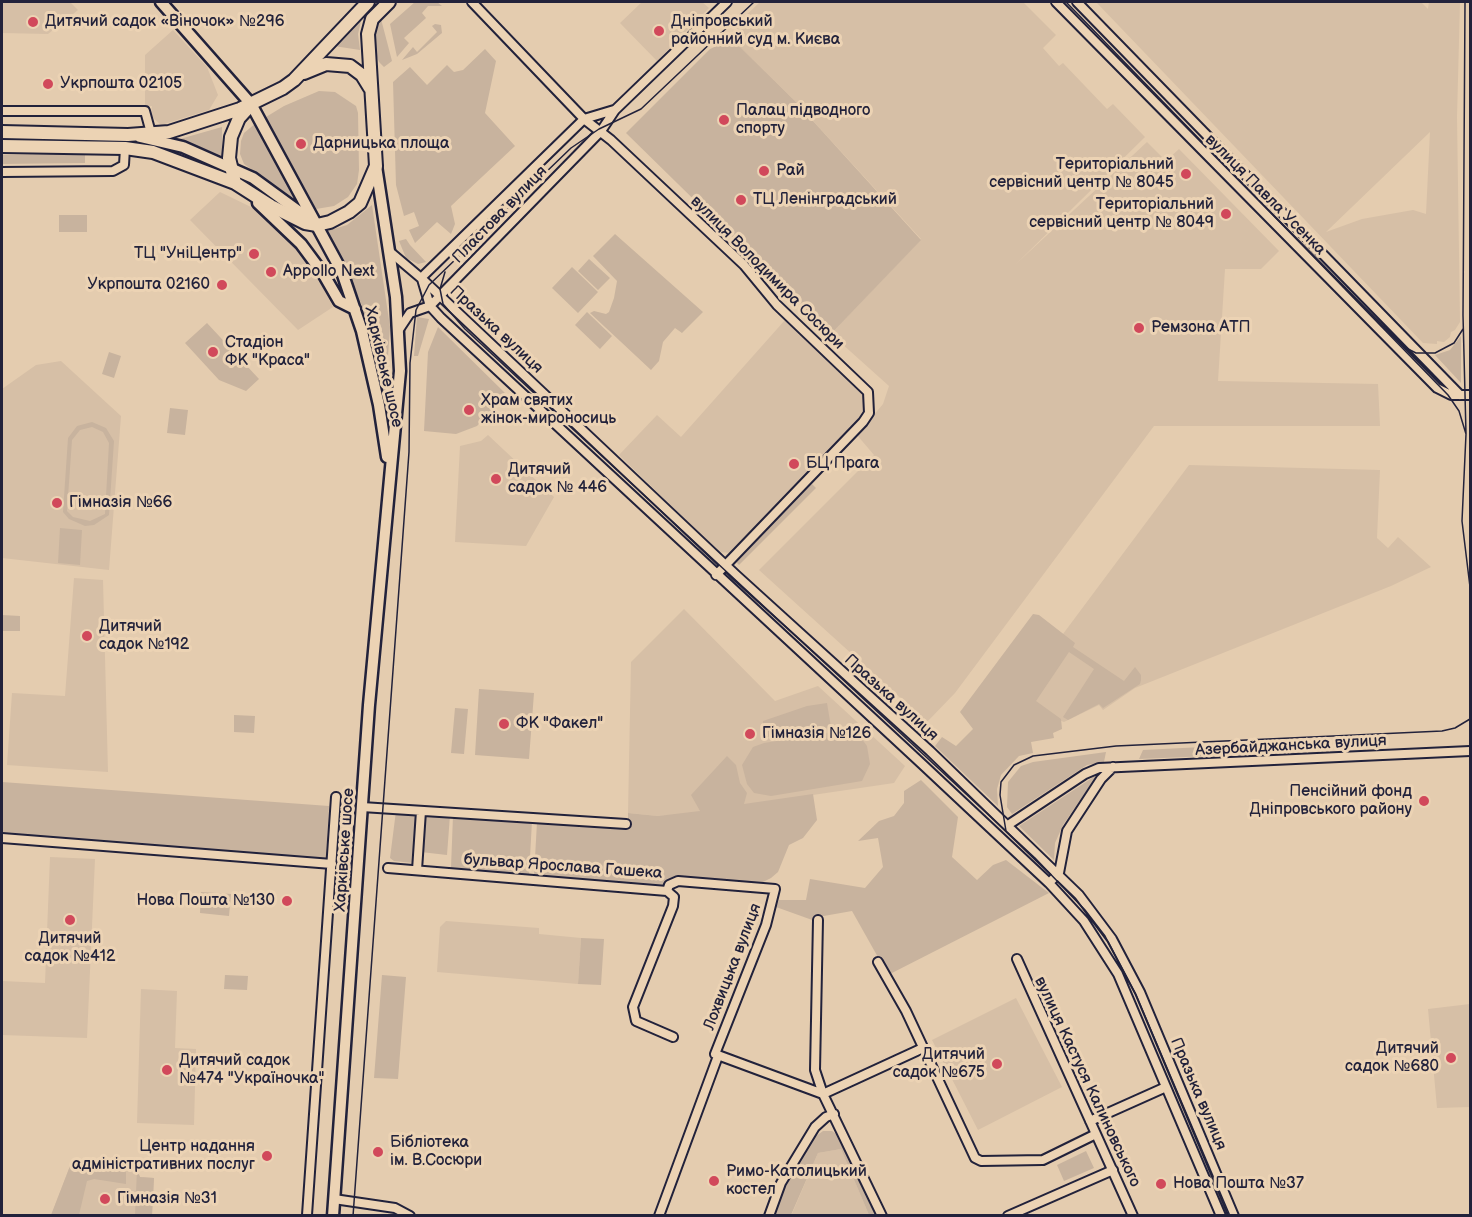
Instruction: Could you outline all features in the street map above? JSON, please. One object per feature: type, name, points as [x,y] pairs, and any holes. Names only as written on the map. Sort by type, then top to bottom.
[{"type":"highway","points":[[294,80],[368,2]]},
{"type":"highway","points":[[2,146],[125,148],[177,159],[235,183],[287,215],[317,225],[337,219],[360,202],[376,166],[368,34],[372,19],[389,2]]},
{"type":"highway","points":[[2,132],[128,135],[185,128],[251,104],[315,67],[350,66],[363,75],[371,92]]},
{"type":"highway","points":[[235,183],[231,168],[231,137],[239,118],[251,104]]},
{"type":"main road","name":"Харківське шосе","points":[[161,2],[251,104],[342,272],[355,309],[379,405],[388,487]]},
{"type":"main road","points":[[128,135],[183,147],[231,168],[272,190],[317,225]]},
{"type":"main road","points":[[376,166],[389,251]]},
{"type":"main road","name":"Харківське шосе","points":[[235,183],[301,244],[324,275],[339,302],[355,309]]},
{"type":"main road","name":"Харківське шосе","points":[[333,1215],[388,487],[400,371],[396,297],[389,251]]},
{"type":"street","name":"вулиця Володимира Сосюри","points":[[472,2],[584,118],[601,131],[744,265],[777,305],[868,392],[871,400],[870,413],[716,575]]},
{"type":"street","name":"Пластова вулиця","points":[[398,331],[410,314],[430,306],[440,296],[601,131],[615,110],[727,2]]},
{"type":"street","name":"вулиця Павла Усенка","points":[[1056,2],[1437,388],[1448,395],[1470,395]]},
{"type":"street","name":"вулиця Павла Усенка","points":[[1077,2],[1460,395]]},
{"type":"street","name":"Пластова вулиця","points":[[421,278],[584,118],[615,110]]},
{"type":"street","points":[[2,111],[145,111],[152,133]]},
{"type":"street","points":[[2,172],[113,171],[124,165],[125,148]]},
{"type":"street","name":"Празька вулиця","points":[[389,251],[421,278],[725,564],[930,751],[1059,873],[1097,916],[1124,958],[1233,1215]]},
{"type":"street","name":"Празька вулиця","points":[[421,278],[430,306],[515,388],[1049,883],[1084,921],[1109,957],[1221,1215]]},
{"type":"street","points":[[921,763],[930,751]]},
{"type":"street","name":"Азербайджанська вулиця","points":[[1008,825],[1085,774],[1099,768],[1470,751]]},
{"type":"street","points":[[1049,883],[1059,873],[1066,831],[1101,778],[1113,767]]},
{"type":"street","name":"Харківське шосе","points":[[306,1215],[336,797]]},
{"type":"street","points":[[363,807],[626,824]]},
{"type":"street","points":[[417,870],[421,811]]},
{"type":"street","points":[[2,838],[332,864]]},
{"type":"street","name":"бульвар Ярослава Гашека","points":[[388,868],[667,891],[669,885],[678,881],[775,889]]},
{"type":"street","name":"Лохвицька вулиця","points":[[659,1215],[716,1055],[766,925],[775,889]]},
{"type":"street","points":[[667,891],[674,897],[673,906],[635,999],[633,1014],[636,1021],[673,1037]]},
{"type":"street","points":[[818,920],[813,1058],[823,1094],[882,1215]]},
{"type":"street","name":"вулиця Кастуся Калиновського","points":[[1017,959],[1134,1215]]},
{"type":"street","points":[[878,962],[923,1048],[975,1158],[981,1161],[1042,1160],[1096,1134]]},
{"type":"street","points":[[716,1055],[823,1094],[923,1048]]},
{"type":"street","points":[[1090,1121],[1166,1087]]},
{"type":"street","points":[[769,1215],[780,1183],[815,1126],[834,1114]]},
{"type":"street","points":[[1008,1215],[1113,1170]]},
{"type":"street","points":[[334,1199],[394,1208],[410,1215]]},
{"type":"shaded area","name":"Дитячий садок «Віночок» №296","points":[[2,2],[70,2],[78,10],[48,34],[2,33]]},
{"type":"shaded area","points":[[415,2],[437,2],[442,6],[428,6],[422,13],[426,18],[404,38],[409,43],[397,57],[390,24]]},
{"type":"shaded area","points":[[642,2],[702,2],[709,8],[657,61],[620,23]]},
{"type":"shaded area","points":[[760,2],[1023,2],[1056,35],[1043,48],[1059,66],[1063,63],[1107,109],[1113,104],[1145,137],[1016,264],[1147,142],[1166,161],[1179,149],[1279,251],[1261,269],[1225,269],[1218,381],[1378,384],[1380,426],[1154,426],[955,693],[927,722],[759,570],[874,455],[857,435],[883,404],[889,386],[831,334],[921,239],[794,100],[732,39],[737,24]]},
{"type":"shaded area","points":[[1096,2],[1421,2],[1428,9],[1429,2],[1460,2],[1457,117],[1460,322],[1444,342],[1423,343]],"holes":[[[1430,132],[1426,214],[1413,210],[1362,219],[1326,232]]]},
{"type":"shaded area","points":[[362,17],[358,34],[360,50],[334,46]]},
{"type":"shaded area","points":[[381,19],[392,61],[384,67],[375,52],[375,28]]},
{"type":"shaded area","points":[[441,25],[442,33],[417,54],[402,60],[413,47],[417,52],[437,32],[432,26]]},
{"type":"shaded area","points":[[173,30],[207,67],[218,95],[209,110],[161,125],[151,116],[152,106],[145,106],[145,55]]},
{"type":"shaded area","points":[[732,39],[794,100],[921,240],[831,334],[626,133],[710,49]]},
{"type":"shaded area","points":[[485,49],[496,61],[485,113],[515,146],[451,206],[455,224],[451,234],[437,222],[415,243],[409,230],[419,226],[414,212],[404,216],[396,185],[393,82],[410,67],[427,85],[447,65],[454,72],[463,70]]},
{"type":"shaded area","points":[[319,91],[335,92],[356,106],[359,170],[357,184],[348,197],[334,206],[316,209],[266,117],[284,106]]},
{"type":"shaded area","points":[[256,123],[299,202],[244,164],[240,154],[241,141],[244,133]]},
{"type":"shaded area","points":[[222,127],[222,156],[180,139]]},
{"type":"shaded area","points":[[85,154],[85,163],[2,164],[2,155]]},
{"type":"shaded area","points":[[220,192],[251,207],[287,237],[320,282],[333,307],[298,330],[190,220]]},
{"type":"shaded area","points":[[372,205],[390,327],[385,401],[362,306],[343,258],[327,231],[347,225]]},
{"type":"shaded area","points":[[59,215],[87,215],[87,232],[59,232]]},
{"type":"shaded area","points":[[615,234],[703,312],[682,333],[675,328],[663,342],[659,361],[651,370],[590,313],[594,311],[606,314],[614,298],[617,281],[593,256]]},
{"type":"shaded area","points":[[406,239],[426,262],[418,264],[406,258],[399,241]]},
{"type":"shaded area","points":[[589,259],[610,278],[598,290],[578,271]]},
{"type":"shaded area","points":[[572,267],[598,292],[578,313],[552,288]]},
{"type":"shaded area","points":[[587,312],[612,336],[600,349],[575,325]]},
{"type":"shaded area","points":[[417,317],[429,319],[418,356],[414,356]]},
{"type":"shaded area","points":[[785,320],[862,394],[865,408],[861,418],[732,553],[719,552],[619,455],[657,415],[681,437]]},
{"type":"shaded area","name":"Стадіон ФК \"Краса\"","points":[[207,323],[259,379],[246,391],[219,380],[185,343]]},
{"type":"shaded area","points":[[438,327],[506,394],[477,426],[456,434],[424,431],[428,352]]},
{"type":"shaded area","points":[[1461,336],[1461,383],[1435,355],[1450,350]]},
{"type":"shaded area","points":[[109,352],[121,356],[114,378],[102,374]]},
{"type":"shaded area","name":"Гімназія №66","points":[[61,361],[121,416],[109,570],[2,558],[2,389],[36,365]]},
{"type":"shaded area","points":[[170,408],[188,410],[185,435],[167,433]]},
{"type":"shaded area","points":[[92,422],[106,428],[114,441],[109,515],[94,525],[85,526],[69,519],[63,512],[68,438],[77,426]],"holes":[[[92,427],[103,432],[109,443],[105,514],[90,521],[73,517],[67,511],[72,440],[80,430]]]},
{"type":"shaded area","name":"Дитячий садок № 446","points":[[488,435],[554,497],[526,546],[455,542],[460,446],[481,441]]},
{"type":"shaded area","points":[[1189,465],[1380,470],[1377,538],[1388,548],[1398,537],[1431,567],[1391,586],[1135,688],[1103,710],[1099,705],[1064,722],[1017,704],[1063,634]]},
{"type":"shaded area","points":[[812,484],[816,488],[739,565],[735,561]]},
{"type":"shaded area","points":[[60,528],[82,530],[80,565],[58,563]]},
{"type":"shaded area","name":"Дитячий садок №192","points":[[74,578],[103,580],[108,772],[7,765],[12,693],[65,696]]},
{"type":"shaded area","name":"Гімназія №126","points":[[684,609],[775,701],[818,686],[905,766],[894,783],[677,815],[628,813],[631,662]]},
{"type":"shaded area","points":[[1033,614],[1039,615],[1075,643],[1073,647],[1124,681],[1135,667],[1141,675],[1141,680],[1140,684],[1103,708],[1099,704],[1068,720],[1063,717],[1094,669],[1069,652],[1036,701],[1061,719],[1062,729],[1053,733],[1054,738],[1031,742],[1033,753],[1019,756],[1001,775],[997,789],[998,806],[935,746],[942,737],[956,746],[973,729],[960,712]]},
{"type":"shaded area","points":[[2,615],[20,616],[20,631],[2,631]]},
{"type":"shaded area","name":"ФК \"Факел\"","points":[[479,689],[534,693],[529,759],[475,755]]},
{"type":"shaded area","points":[[827,703],[831,727],[762,738],[763,721],[807,706]]},
{"type":"shaded area","points":[[455,708],[468,709],[464,754],[451,753]]},
{"type":"shaded area","points":[[234,715],[255,716],[254,733],[234,732]]},
{"type":"shaded area","points":[[840,731],[861,738],[867,746],[870,764],[862,781],[771,796],[754,793],[747,784],[742,765],[753,747],[764,743]]},
{"type":"shaded area","points":[[1302,742],[1303,752],[1139,759],[1143,750]]},
{"type":"shaded area","points":[[1106,752],[1104,762],[1087,765],[1012,814],[1007,807],[1008,782],[1021,766],[1033,762]]},
{"type":"shaded area","points":[[727,756],[736,765],[740,783],[747,793],[744,804],[813,794],[817,820],[803,838],[789,845],[778,872],[771,878],[759,884],[676,879],[669,880],[661,888],[534,876],[537,822],[628,822],[628,813],[658,816],[700,811],[691,795]]},
{"type":"shaded area","points":[[1098,774],[1063,825],[1055,843],[1054,860],[1019,826]]},
{"type":"shaded area","points":[[921,780],[958,817],[952,857],[977,880],[993,865],[1006,860],[1049,893],[888,975],[852,911],[818,917],[815,921],[776,907],[779,900],[806,900],[810,879],[865,888],[883,867],[878,838],[858,841],[879,821],[894,816],[904,803],[904,791]]},
{"type":"shaded area","points":[[2,782],[329,806],[326,859],[2,833]]},
{"type":"shaded area","points":[[396,811],[414,813],[419,818],[416,858],[413,863],[394,861],[390,858]]},
{"type":"shaded area","points":[[428,814],[450,815],[447,855],[421,852],[424,818]]},
{"type":"shaded area","points":[[453,816],[532,821],[529,875],[451,868]]},
{"type":"shaded area","name":"Дитячий садок №412","points":[[50,857],[95,859],[87,1038],[2,1035],[2,981],[45,983]]},
{"type":"shaded area","points":[[201,892],[231,894],[229,916],[200,913]]},
{"type":"shaded area","points":[[446,921],[539,928],[539,934],[581,938],[578,984],[437,972],[440,927]]},
{"type":"shaded area","points":[[581,938],[604,939],[601,985],[578,984]]},
{"type":"shaded area","points":[[225,975],[248,976],[247,990],[224,989]]},
{"type":"shaded area","points":[[382,975],[406,977],[398,1079],[374,1078]]},
{"type":"shaded area","name":"Дитячий садок №474 \"Україночка\"","points":[[141,989],[177,991],[175,1048],[196,1049],[194,1125],[137,1123]]},
{"type":"shaded area","name":"Дитячий садок №675","points":[[1016,998],[1062,1087],[978,1130],[932,1040]]},
{"type":"shaded area","name":"Дитячий садок №680","points":[[1470,1004],[1470,1107],[1437,1108],[1428,1009]]},
{"type":"shaded area","points":[[823,1131],[832,1131],[839,1136],[875,1215],[869,1215],[841,1149],[818,1153],[791,1215],[772,1216],[782,1188],[812,1139]]},
{"type":"shaded area","points":[[841,1149],[869,1215],[791,1216],[818,1153]]},
{"type":"shaded area","points":[[1086,1151],[1094,1168],[1064,1181],[1057,1165]]},
{"type":"shaded area","name":"Гімназія №31","points":[[70,1166],[137,1170],[140,1177],[154,1178],[152,1215],[51,1216]]},
{"type":"shaded area","points":[[70,1166],[126,1169],[126,1184],[94,1179],[87,1181],[79,1215],[51,1215]]},
{"type":"shaded area","points":[[137,1170],[140,1177],[154,1178],[152,1215],[135,1215]]},
{"type":"tram line","points":[[353,1216],[409,452],[410,363],[416,310],[429,285],[571,148],[599,129],[641,109],[754,2]]},
{"type":"tram line","points":[[1066,2],[1448,395],[1459,411],[1466,434]]},
{"type":"tram line","points":[[1465,2],[1463,315],[1466,434],[1462,521],[1470,587]]},
{"type":"tram line","points":[[445,272],[440,289],[443,304],[465,329],[1035,858],[1085,910],[1105,936],[1136,995],[1230,1216]]},
{"type":"tram line","points":[[1406,348],[1416,353],[1435,353],[1454,343],[1463,329]]},
{"type":"tram line","points":[[1006,831],[1000,795],[1001,782],[1014,765],[1033,756],[1116,746],[1442,731],[1455,728],[1470,719]]},
{"type":"place","name":"Дитячий садок «Віночок» №296","points":[[33,22]]},
{"type":"place","name":"Дніпровський районний суд м. Києва","points":[[659,31]]},
{"type":"place","name":"Укрпошта 02105","points":[[48,84]]},
{"type":"place","name":"Палац підводного спорту","points":[[724,120]]},
{"type":"place","name":"Дарницька площа","points":[[301,144]]},
{"type":"place","name":"Рай","points":[[764,171]]},
{"type":"place","name":"Територіальний сервісний центр № 8045","points":[[1186,174]]},
{"type":"place","name":"ТЦ Ленінградський","points":[[741,200]]},
{"type":"place","name":"Територіальний сервісний центр № 8049","points":[[1226,214]]},
{"type":"place","name":"ТЦ \"УніЦентр\"","points":[[254,254]]},
{"type":"place","name":"Appollo Next","points":[[271,272]]},
{"type":"place","name":"Укрпошта 02160","points":[[222,285]]},
{"type":"place","name":"Ремзона АТП","points":[[1139,328]]},
{"type":"place","name":"Стадіон ФК \"Краса\"","points":[[213,352]]},
{"type":"place","name":"Храм святих жінок-мироносиць","points":[[469,410]]},
{"type":"place","name":"БЦ Прага","points":[[794,464]]},
{"type":"place","name":"Дитячий садок № 446","points":[[496,479]]},
{"type":"place","name":"Гімназія №66","points":[[57,503]]},
{"type":"place","name":"Дитячий садок №192","points":[[87,636]]},
{"type":"place","name":"ФК \"Факел\"","points":[[504,724]]},
{"type":"place","name":"Гімназія №126","points":[[750,734]]},
{"type":"place","name":"Пенсійний фонд Дніпровського району","points":[[1424,801]]},
{"type":"place","name":"Нова Пошта №130","points":[[287,901]]},
{"type":"place","name":"Дитячий садок №412","points":[[70,920]]},
{"type":"place","name":"Дитячий садок №680","points":[[1451,1058]]},
{"type":"place","name":"Дитячий садок №675","points":[[997,1064]]},
{"type":"place","name":"Дитячий садок №474 \"Україночка\"","points":[[167,1070]]},
{"type":"place","name":"Бібліотека ім. В.Сосюри","points":[[378,1152]]},
{"type":"place","name":"Центр надання адміністративних послуг","points":[[267,1156]]},
{"type":"place","name":"Римо-Католицький костел","points":[[714,1181]]},
{"type":"place","name":"Нова Пошта №37","points":[[1161,1184]]},
{"type":"place","name":"Гімназія №31","points":[[105,1199]]}]
